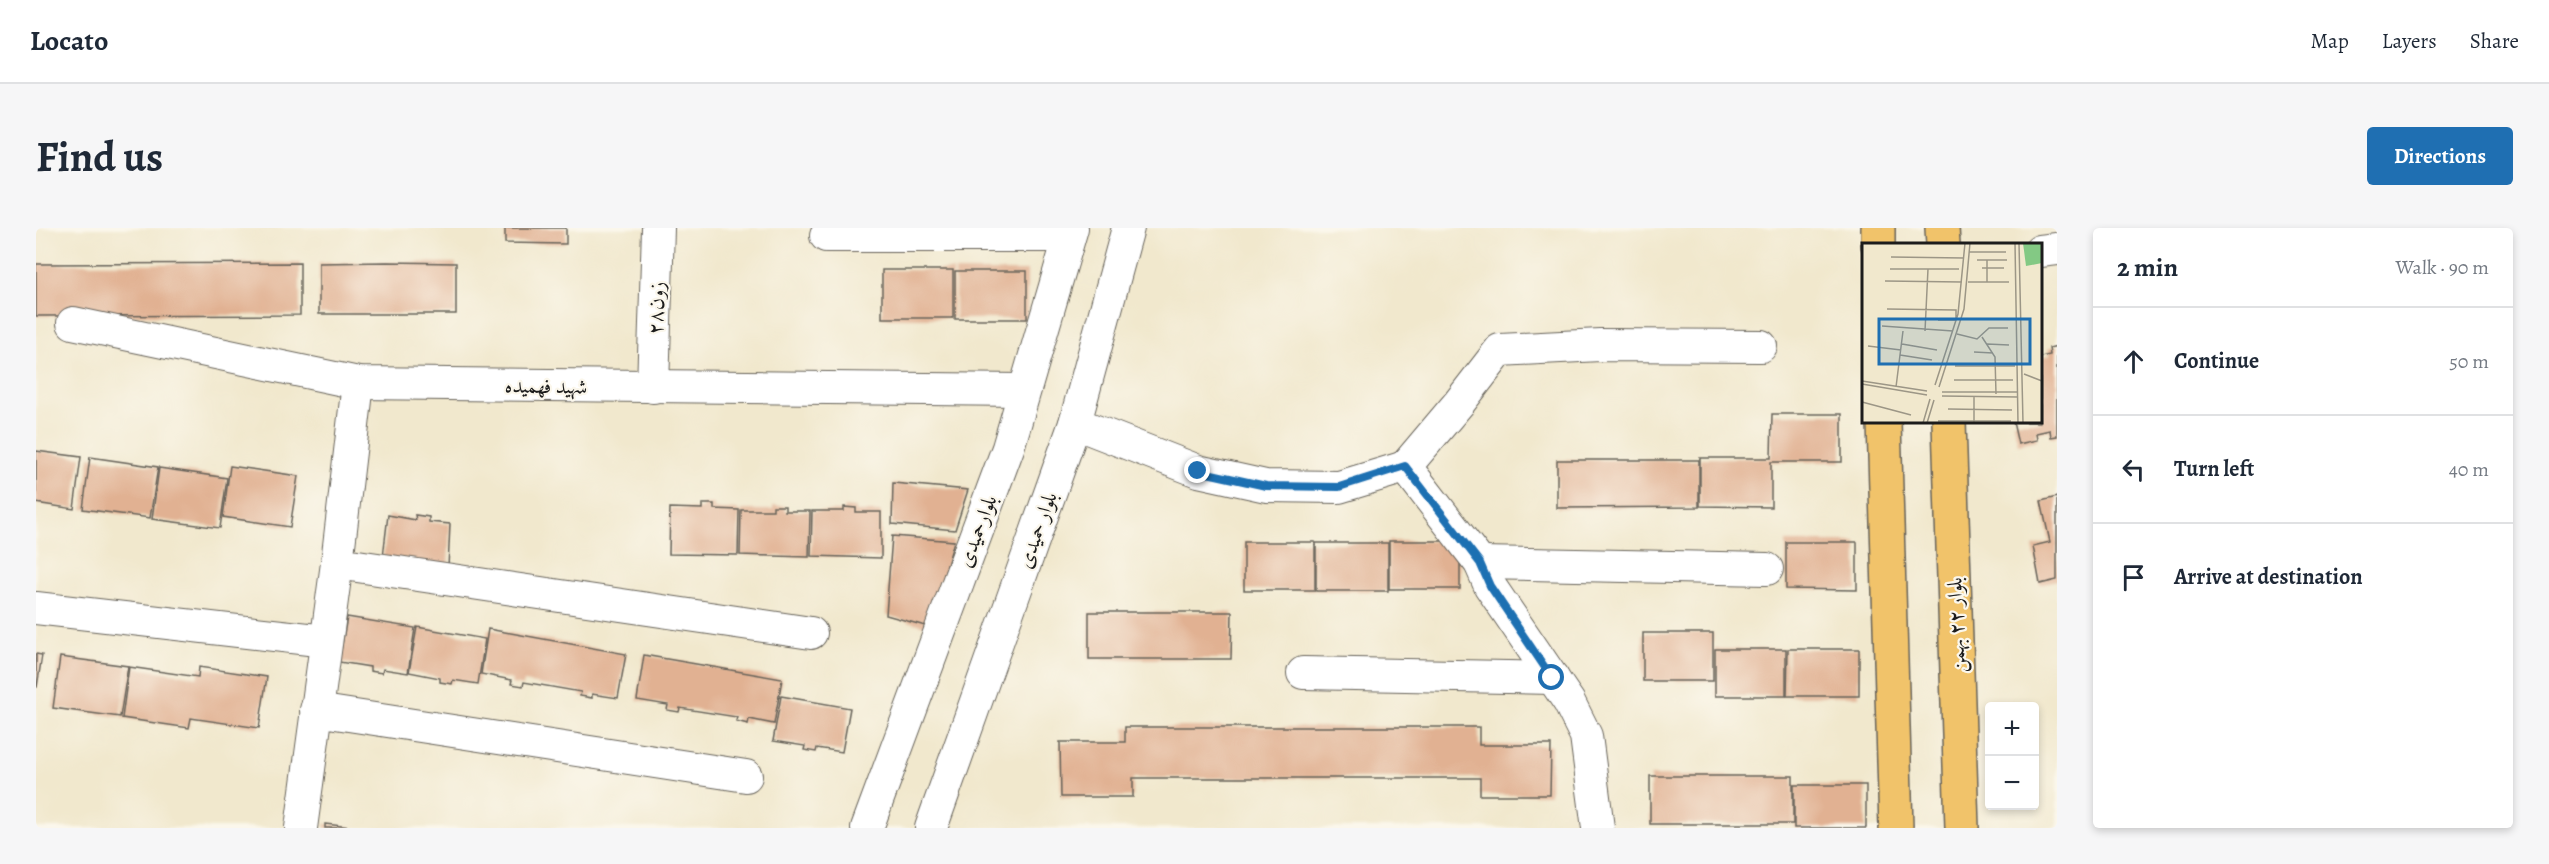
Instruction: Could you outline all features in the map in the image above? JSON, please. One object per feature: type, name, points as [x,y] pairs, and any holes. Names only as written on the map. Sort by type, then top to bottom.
[{"type":"main road","points":[[1942,228],[1943,243]]},
{"type":"main road","points":[[1884,423],[1896,828]]},
{"type":"main road","name":"بلوار ۲۲ بهمن","points":[[1949,423],[1962,828]]},
{"type":"street","name":"زون۲۸","points":[[653,387],[658,228]]},
{"type":"street","points":[[826,236],[1065,236],[1066,228]]},
{"type":"street","name":"بلوارحمیدی","points":[[867,828],[1008,448],[1072,228]]},
{"type":"street","name":"بلوار حمیدی","points":[[931,828],[1075,423],[1128,228]]},
{"type":"street","points":[[2042,251],[2057,249]]},
{"type":"street","name":"شهید فهمیده","points":[[73,323],[358,383],[1024,390]]},
{"type":"street","points":[[1075,423],[1198,471],[1266,486],[1339,487],[1405,466],[1459,403],[1500,350],[1600,345],[1761,346]]},
{"type":"street","points":[[301,828],[337,563],[358,383]]},
{"type":"street","points":[[1405,466],[1480,563],[1490,586],[1569,702],[1586,736],[1598,828]]},
{"type":"street","points":[[337,563],[811,633]]},
{"type":"street","points":[[1480,563],[1767,569]]},
{"type":"street","points":[[36,608],[326,641]]},
{"type":"street","points":[[1303,673],[1552,678]]},
{"type":"street","points":[[316,710],[746,777]]},
{"type":"building","points":[[505,228],[566,228],[566,244],[505,243]]},
{"type":"building","points":[[300,263],[300,315],[36,316],[36,264]]},
{"type":"building","points":[[319,263],[456,263],[456,314],[319,314]]},
{"type":"building","points":[[882,270],[953,270],[953,318],[882,318]]},
{"type":"building","points":[[955,271],[1027,271],[1027,319],[955,319]]},
{"type":"building","points":[[2057,346],[2057,436],[2051,437],[2050,430],[2036,433],[2037,440],[2018,444],[2013,423],[2042,423],[2042,357],[2050,355],[2049,348]]},
{"type":"building","points":[[1772,414],[1842,414],[1842,462],[1771,462],[1771,507],[1700,506],[1700,458],[1771,458]]},
{"type":"building","points":[[36,451],[81,457],[74,509],[36,503]]},
{"type":"building","points":[[90,457],[158,467],[150,518],[83,509]]},
{"type":"building","points":[[1557,460],[1699,460],[1699,507],[1557,508]]},
{"type":"building","points":[[230,466],[298,476],[290,527],[223,517]]},
{"type":"building","points":[[159,468],[227,478],[220,528],[152,519]]},
{"type":"building","points":[[893,483],[968,490],[955,530],[892,524]]},
{"type":"building","points":[[2057,497],[2057,580],[2040,584],[2033,546],[2050,542],[2041,501]]},
{"type":"building","points":[[702,504],[714,504],[714,509],[739,510],[738,555],[669,554],[670,508],[702,509]]},
{"type":"building","points":[[773,506],[785,506],[785,511],[810,511],[809,557],[740,555],[741,510],[773,510]]},
{"type":"building","points":[[844,507],[856,508],[856,512],[881,512],[881,558],[811,556],[812,511],[844,511]]},
{"type":"building","points":[[388,515],[416,520],[415,515],[429,517],[429,522],[450,524],[448,568],[383,557]]},
{"type":"building","points":[[892,536],[954,541],[929,627],[886,615]]},
{"type":"building","points":[[1389,541],[1460,541],[1460,589],[1389,589]]},
{"type":"building","points":[[1244,542],[1315,542],[1315,590],[1244,590]]},
{"type":"building","points":[[1786,542],[1857,542],[1857,590],[1786,589]]},
{"type":"building","points":[[1316,543],[1388,543],[1388,591],[1316,591]]},
{"type":"building","points":[[1089,612],[1232,612],[1231,659],[1089,659]]},
{"type":"building","points":[[347,617],[415,628],[408,673],[383,669],[382,673],[370,671],[370,667],[339,662]]},
{"type":"building","points":[[417,627],[485,639],[478,684],[453,680],[452,684],[440,682],[440,678],[409,672]]},
{"type":"building","points":[[488,629],[626,654],[618,698],[592,694],[592,698],[580,696],[581,692],[524,682],[523,686],[511,684],[512,680],[481,674]]},
{"type":"building","points":[[1643,633],[1713,633],[1713,681],[1643,681]]},
{"type":"building","points":[[1715,649],[1786,649],[1786,696],[1715,696]]},
{"type":"building","points":[[1788,649],[1859,649],[1859,696],[1787,696]]},
{"type":"building","points":[[36,654],[42,655],[37,687],[36,687]]},
{"type":"building","points":[[644,655],[782,679],[774,724],[749,719],[748,724],[736,721],[737,717],[680,708],[679,712],[667,710],[668,705],[637,700]]},
{"type":"building","points":[[60,657],[128,666],[120,717],[53,708]]},
{"type":"building","points":[[129,667],[198,677],[199,667],[267,677],[259,728],[191,718],[189,728],[122,718]]},
{"type":"building","points":[[781,696],[850,708],[842,752],[817,748],[816,752],[804,750],[805,746],[773,741]]},
{"type":"building","points":[[1125,727],[1479,727],[1479,745],[1551,745],[1550,795],[1480,795],[1480,778],[1133,778],[1133,797],[1061,797],[1060,742],[1125,742]]},
{"type":"building","points":[[1650,776],[1793,776],[1793,824],[1650,824]]},
{"type":"building","points":[[1794,785],[1866,785],[1866,828],[1794,828]]},
{"type":"building","points":[[325,824],[351,827],[325,828]]},
{"type":"route","points":[[1198,471],[1266,486],[1339,487],[1405,466],[1480,563],[1490,586],[1552,678]]}]
